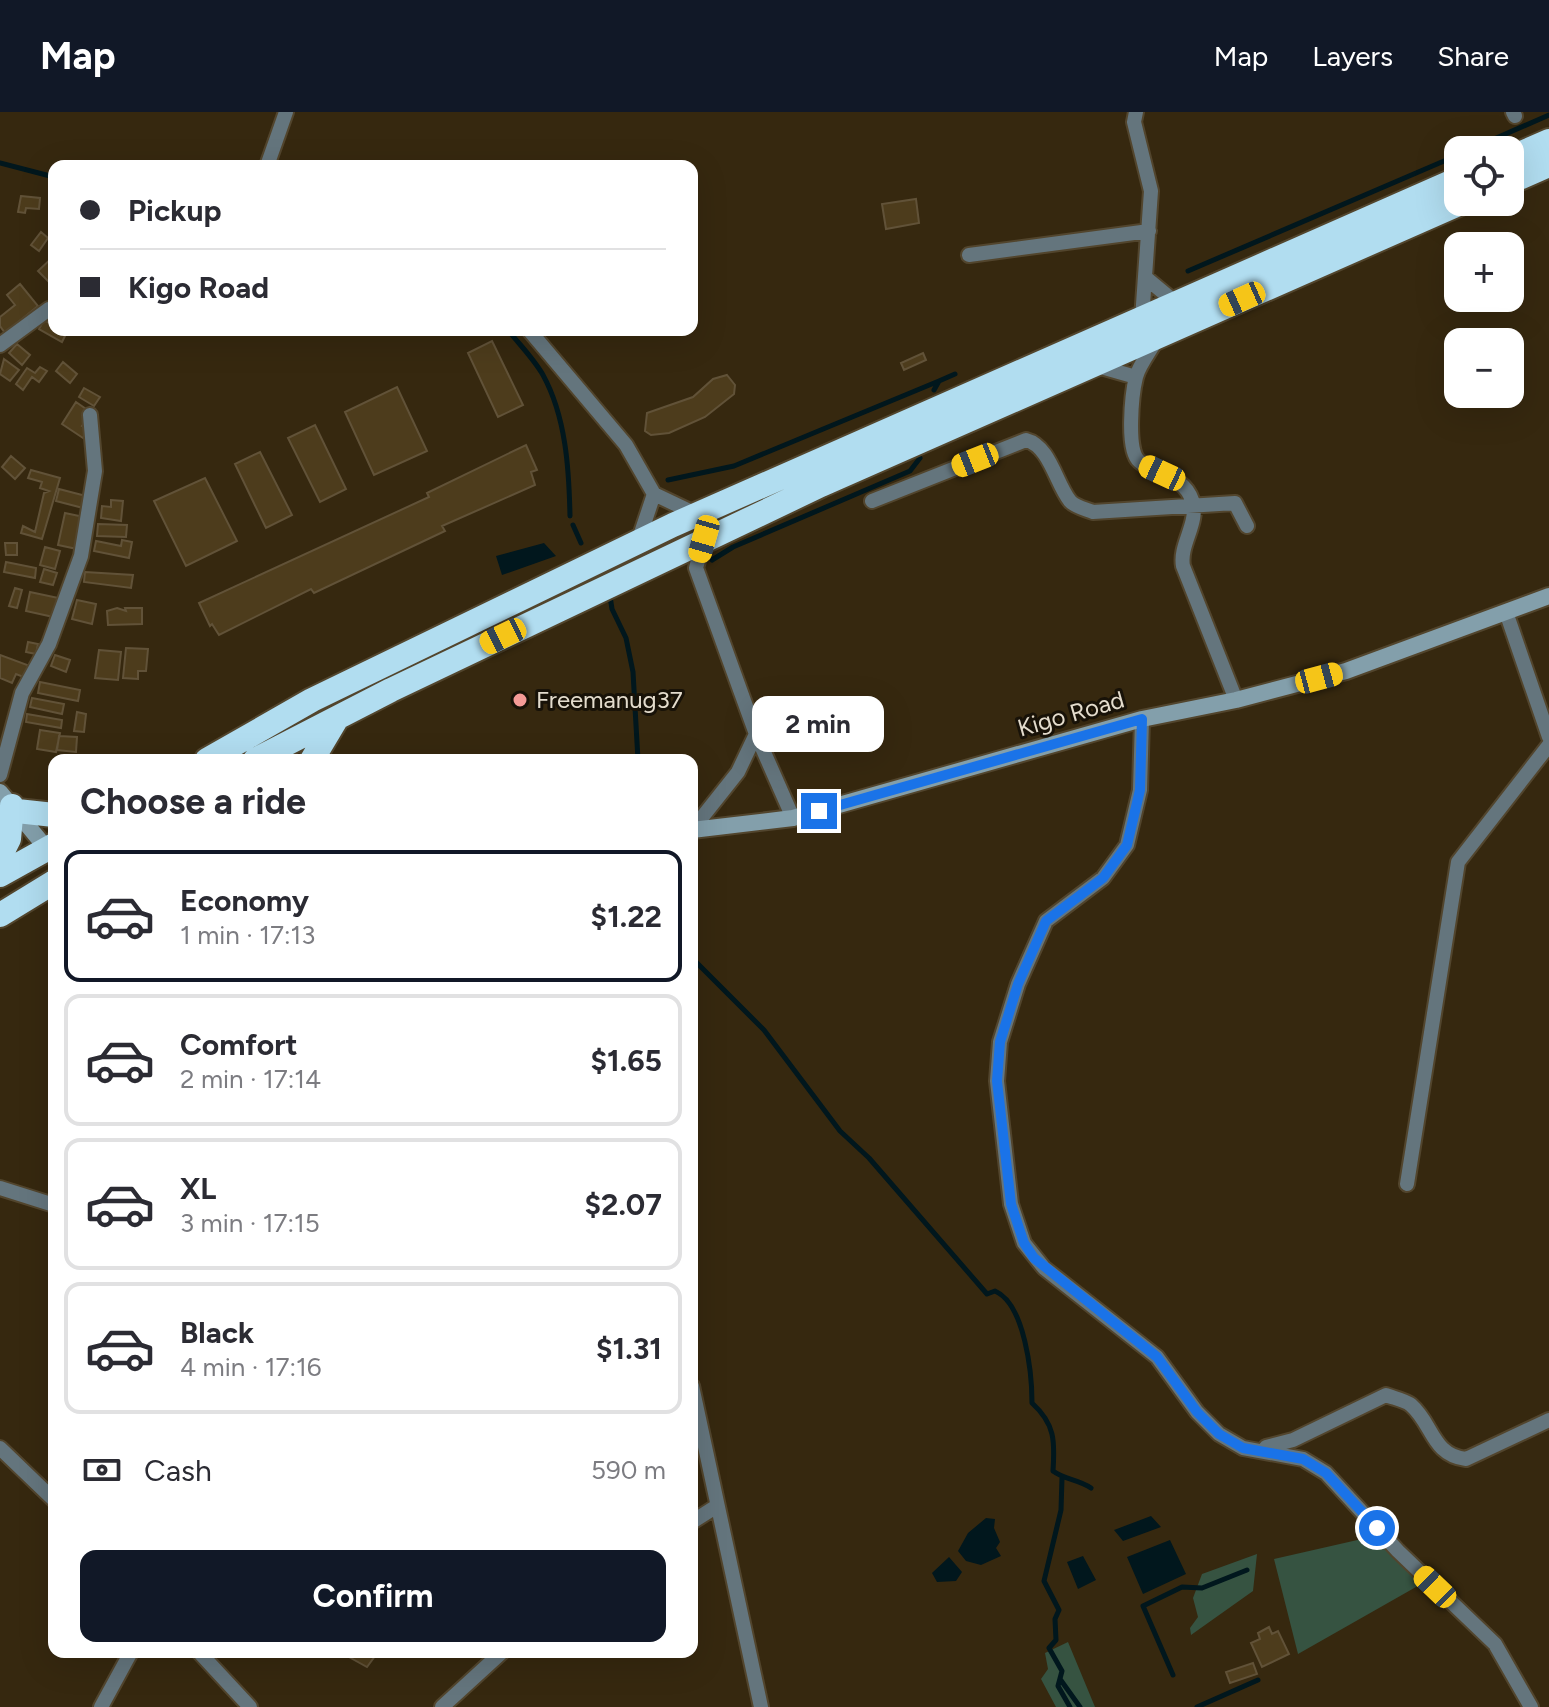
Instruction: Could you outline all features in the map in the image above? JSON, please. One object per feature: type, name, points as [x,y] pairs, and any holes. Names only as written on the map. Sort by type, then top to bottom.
[{"type":"highway","points":[[1524,152],[1549,141]]},
{"type":"highway","points":[[1524,176],[1549,165]]},
{"type":"highway","points":[[260,752],[704,539],[1094,364],[1150,327],[1176,303],[1444,185]]},
{"type":"highway","points":[[260,752],[312,700],[696,514],[1444,210]]},
{"type":"highway","points":[[316,754],[339,716]]},
{"type":"highway","points":[[0,857],[9,839],[7,806],[48,814]]},
{"type":"highway","points":[[0,875],[48,852]]},
{"type":"highway","points":[[0,915],[48,886]]},
{"type":"street","points":[[269,160],[286,112]]},
{"type":"street","points":[[1136,112],[1134,122],[1150,180],[1146,278],[1150,327],[1136,377],[1130,439],[1133,454],[1145,465],[1184,484],[1194,507],[1183,566],[1236,700]]},
{"type":"street","points":[[969,255],[1149,231]]},
{"type":"street","points":[[1146,278],[1176,303]]},
{"type":"street","points":[[0,345],[48,310]]},
{"type":"street","points":[[534,336],[626,445],[654,494],[696,514]]},
{"type":"street","points":[[1094,364],[1136,377]]},
{"type":"street","points":[[0,775],[22,693],[49,644],[81,556],[95,471],[90,415]]},
{"type":"street","points":[[872,501],[1026,440],[1033,442],[1047,460],[1072,503],[1093,512],[1235,503],[1247,526]]},
{"type":"street","points":[[638,542],[654,494]]},
{"type":"street","points":[[704,539],[696,568],[756,734],[793,818]]},
{"type":"street","points":[[671,555],[696,568]]},
{"type":"street","name":"Kigo Road","points":[[698,829],[793,818],[1142,719],[1236,700],[1346,671],[1549,596]]},
{"type":"street","points":[[1506,612],[1549,737]]},
{"type":"street","points":[[1142,719],[1140,790],[1127,845],[1103,878],[1046,921],[1004,1024],[997,1081],[1011,1204],[1024,1243],[1044,1268],[1157,1357],[1197,1412],[1219,1434],[1243,1448],[1303,1459],[1326,1473],[1398,1551],[1495,1644],[1531,1707]]},
{"type":"street","points":[[698,822],[738,772],[756,734]]},
{"type":"street","points":[[1407,1184],[1458,862],[1549,745]]},
{"type":"street","points":[[7,806],[48,846]]},
{"type":"street","points":[[0,1188],[48,1203]]},
{"type":"street","points":[[1260,1449],[1293,1440],[1386,1395],[1411,1405],[1432,1437],[1452,1458],[1466,1459],[1549,1420]]},
{"type":"street","points":[[698,1415],[761,1707]]},
{"type":"street","points":[[0,1448],[48,1494]]},
{"type":"street","points":[[698,1518],[717,1506]]},
{"type":"street","points":[[101,1707],[128,1658]]},
{"type":"street","points":[[205,1658],[250,1707]]},
{"type":"street","points":[[442,1707],[495,1658]]},
{"type":"green space","points":[[1375,1536],[1423,1583],[1298,1654],[1274,1559]]},
{"type":"green space","points":[[1257,1554],[1253,1591],[1191,1635],[1190,1628],[1198,1617],[1193,1598],[1202,1574]]},
{"type":"green space","points":[[1068,1642],[1095,1707],[1056,1707],[1041,1679],[1048,1669],[1045,1653]]},
{"type":"water","points":[[544,543],[556,556],[502,575],[496,556]]},
{"type":"water","points":[[1151,1516],[1161,1527],[1123,1541],[1114,1530]]},
{"type":"water","points":[[986,1518],[995,1519],[994,1528],[1000,1542],[996,1548],[1001,1556],[981,1565],[966,1561],[958,1551],[968,1533]]},
{"type":"water","points":[[1170,1540],[1186,1574],[1143,1594],[1127,1557]]},
{"type":"water","points":[[1083,1556],[1096,1580],[1078,1589],[1067,1562]]},
{"type":"water","points":[[949,1557],[962,1572],[956,1581],[937,1582],[932,1573]]},
{"type":"building","points":[[21,196],[40,198],[39,209],[26,208],[25,213],[18,212]]},
{"type":"building","points":[[916,199],[919,223],[886,229],[882,204]]},
{"type":"building","points":[[41,232],[48,238],[39,251],[31,245]]},
{"type":"building","points":[[48,262],[48,281],[38,271]]},
{"type":"building","points":[[20,284],[38,306],[5,333],[0,326],[0,317],[15,305],[7,295]]},
{"type":"building","points":[[44,320],[48,322],[48,334],[39,329]]},
{"type":"building","points":[[51,336],[65,336],[62,342]]},
{"type":"building","points":[[492,341],[523,405],[498,417],[468,353]]},
{"type":"building","points":[[17,344],[30,355],[22,365],[9,353]]},
{"type":"building","points":[[923,353],[926,360],[904,370],[901,363]]},
{"type":"building","points":[[4,359],[19,370],[10,381],[0,374]]},
{"type":"building","points":[[63,362],[77,374],[70,383],[56,371]]},
{"type":"building","points":[[40,367],[47,371],[39,382],[32,377],[23,390],[16,384],[27,368],[35,373]]},
{"type":"building","points":[[727,375],[735,385],[734,394],[705,417],[669,433],[651,435],[645,431],[647,413],[693,397],[713,379]]},
{"type":"building","points":[[397,387],[427,451],[374,475],[345,412]]},
{"type":"building","points":[[84,388],[100,397],[94,406],[79,397]]},
{"type":"building","points":[[76,402],[86,409],[83,413],[89,417],[82,426],[89,430],[83,438],[62,424]]},
{"type":"building","points":[[315,425],[346,489],[320,502],[288,438]]},
{"type":"building","points":[[526,445],[537,470],[531,472],[535,485],[442,526],[445,531],[314,593],[311,589],[219,635],[212,624],[210,626],[199,603],[429,497],[427,493]]},
{"type":"building","points":[[260,452],[292,515],[266,528],[235,464]]},
{"type":"building","points":[[11,456],[25,468],[15,479],[2,467]]},
{"type":"building","points":[[31,470],[60,478],[42,539],[21,533],[23,526],[35,532],[44,493],[49,491],[40,488],[42,482],[28,478]]},
{"type":"building","points":[[205,478],[237,541],[186,566],[154,501]]},
{"type":"building","points":[[59,489],[86,496],[83,508],[56,501]]},
{"type":"building","points":[[111,500],[123,501],[121,521],[101,518],[102,506],[111,507]]},
{"type":"building","points":[[65,513],[84,517],[77,549],[58,545]]},
{"type":"building","points":[[98,524],[127,525],[126,537],[97,536]]},
{"type":"building","points":[[122,540],[132,542],[129,558],[94,551],[96,541],[121,546]]},
{"type":"building","points":[[5,543],[17,543],[17,555],[6,555]]},
{"type":"building","points":[[45,547],[60,551],[55,569],[40,565]]},
{"type":"building","points":[[6,562],[36,568],[35,578],[4,572]]},
{"type":"building","points":[[44,569],[57,573],[53,585],[40,582]]},
{"type":"building","points":[[85,572],[133,575],[131,588],[84,582]]},
{"type":"building","points":[[15,588],[22,590],[17,608],[9,606]]},
{"type":"building","points":[[30,592],[63,599],[58,618],[26,611]]},
{"type":"building","points":[[77,600],[96,604],[92,624],[72,619]]},
{"type":"building","points":[[117,608],[126,611],[125,608],[142,608],[142,624],[108,625],[107,611]]},
{"type":"building","points":[[28,642],[38,644],[36,654],[26,652]]},
{"type":"building","points":[[126,648],[148,649],[146,671],[138,671],[138,679],[123,678]]},
{"type":"building","points":[[99,650],[121,652],[118,680],[95,678]]},
{"type":"building","points":[[0,655],[30,666],[26,678],[16,674],[12,683],[0,678]]},
{"type":"building","points":[[55,655],[70,660],[66,672],[51,666]]},
{"type":"building","points":[[40,682],[80,690],[78,701],[38,693]]},
{"type":"building","points":[[32,698],[64,704],[62,714],[30,707]]},
{"type":"building","points":[[77,712],[86,714],[84,732],[74,731]]},
{"type":"building","points":[[27,714],[62,720],[61,728],[26,722]]},
{"type":"building","points":[[40,730],[60,733],[56,752],[37,749]]},
{"type":"building","points":[[59,736],[77,737],[76,752],[57,750]]},
{"type":"building","points":[[1269,1627],[1272,1634],[1278,1631],[1289,1654],[1262,1667],[1251,1643],[1260,1639],[1258,1633]]},
{"type":"building","points":[[351,1658],[374,1658],[367,1667]]},
{"type":"building","points":[[1253,1663],[1257,1674],[1230,1683],[1226,1672]]},
{"type":"waterway","points":[[1501,136],[1549,115]]},
{"type":"waterway","points":[[1188,271],[1444,161]]},
{"type":"waterway","points":[[0,163],[48,175]]},
{"type":"waterway","points":[[513,336],[539,369],[557,408],[567,462],[570,516]]},
{"type":"waterway","points":[[934,390],[939,381],[955,374]]},
{"type":"waterway","points":[[668,480],[734,466],[939,381]]},
{"type":"waterway","points":[[712,560],[733,547],[910,471],[920,458]]},
{"type":"waterway","points":[[573,525],[581,543]]},
{"type":"waterway","points":[[610,596],[612,609],[626,638],[633,672],[638,754]]},
{"type":"waterway","points":[[698,964],[764,1030],[840,1131],[869,1158],[987,1294],[995,1291],[1005,1298],[1025,1341],[1032,1403],[1045,1418],[1052,1434],[1053,1471],[1091,1488]]},
{"type":"waterway","points":[[1062,1478],[1061,1510],[1044,1581],[1059,1610],[1055,1619],[1056,1640],[1049,1648],[1062,1671],[1058,1686],[1070,1707]]},
{"type":"waterway","points":[[1173,1675],[1143,1606],[1182,1587],[1202,1588],[1247,1570]]},
{"type":"waterway","points":[[1060,1679],[1080,1707]]},
{"type":"waterway","points":[[1197,1707],[1258,1680]]},
{"type":"place","name":"Freemanug37","points":[[520,700]]},
{"type":"route","points":[[819,811],[1142,719],[1140,790],[1127,845],[1103,878],[1046,921],[1004,1024],[997,1081],[1011,1204],[1024,1243],[1034,1258],[1157,1357],[1204,1421],[1231,1443],[1303,1459],[1326,1473],[1377,1528]]}]
